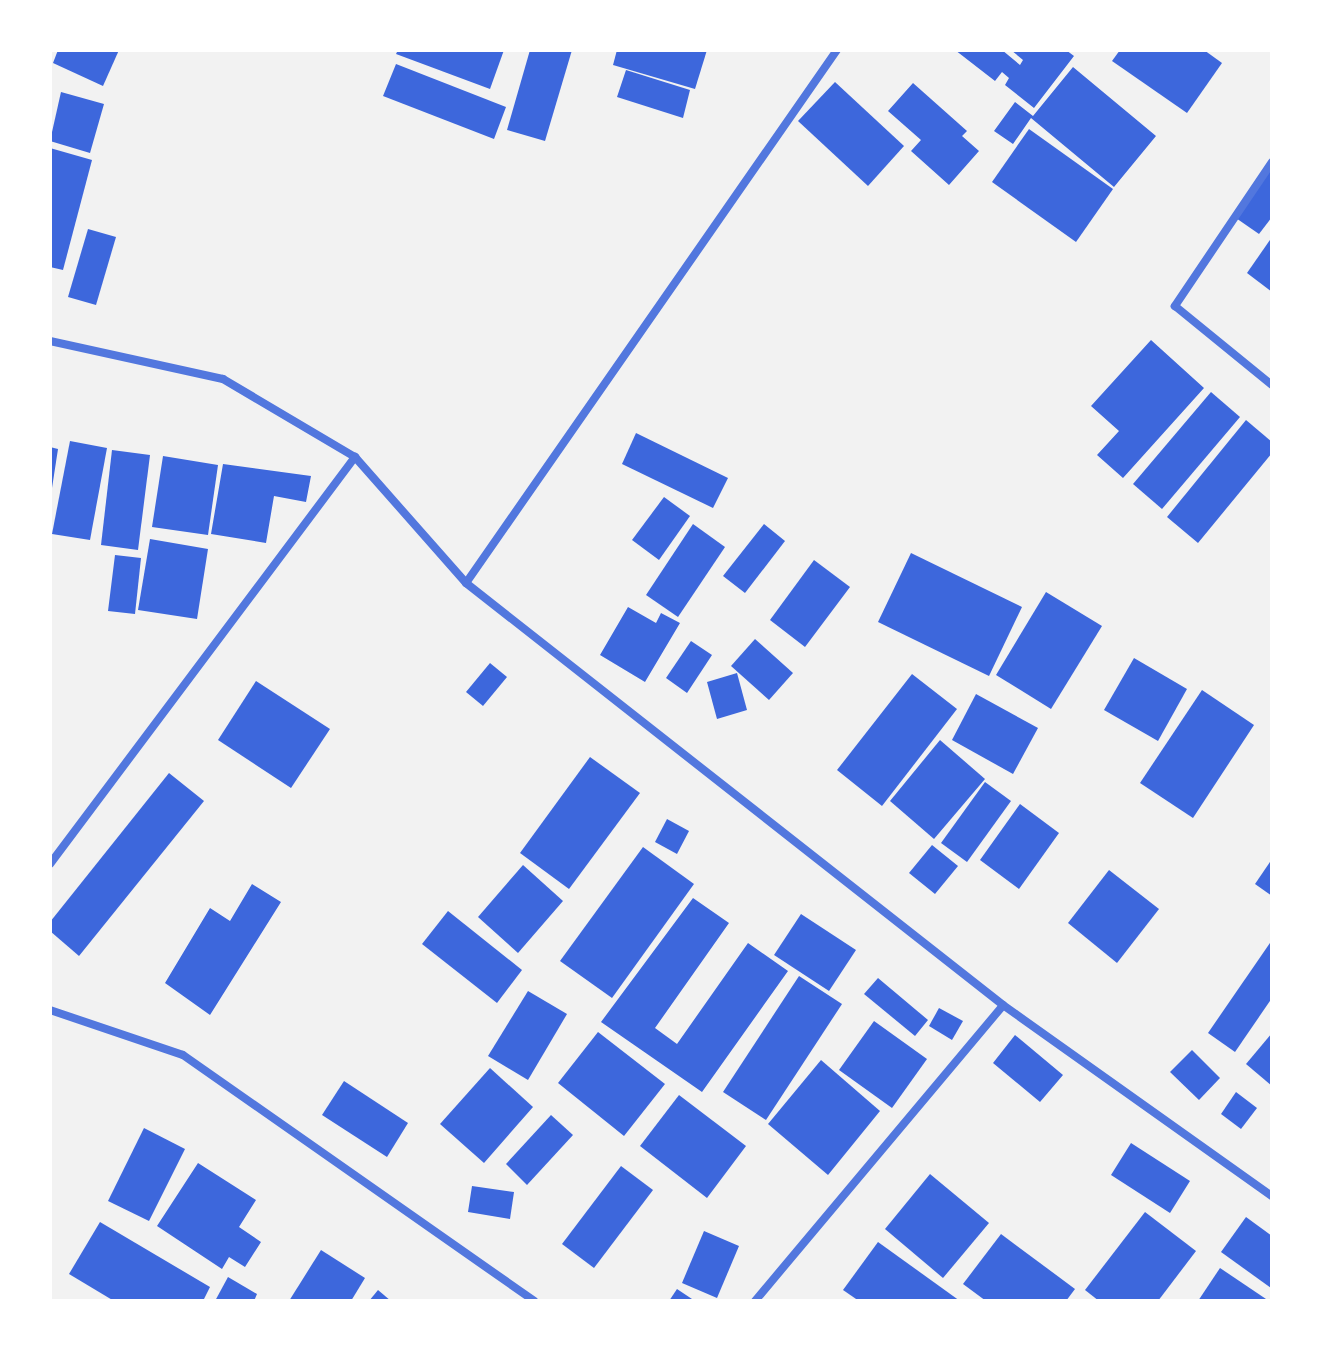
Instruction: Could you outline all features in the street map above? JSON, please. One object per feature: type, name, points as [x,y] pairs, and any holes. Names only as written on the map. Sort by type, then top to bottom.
[{"type":"street","points":[[466,583],[837,50]]},
{"type":"street","points":[[1272,162],[1175,306],[1272,385]]},
{"type":"street","points":[[50,341],[223,379],[355,457],[466,583],[1003,1005],[1272,1196]]},
{"type":"street","points":[[50,864],[355,457]]},
{"type":"street","points":[[755,1301],[1003,1005]]},
{"type":"street","points":[[50,1010],[183,1055],[534,1301]]},
{"type":"building","points":[[58,50],[119,50],[103,86],[53,63]]},
{"type":"building","points":[[398,50],[504,50],[490,89],[396,54]]},
{"type":"building","points":[[530,50],[572,50],[545,141],[507,130]]},
{"type":"building","points":[[617,50],[707,50],[695,89],[613,65]]},
{"type":"building","points":[[955,50],[1002,50],[1020,65],[1023,60],[1011,50],[1066,50],[1074,56],[1034,108],[1005,85],[1009,78],[1002,72],[995,81]]},
{"type":"building","points":[[1120,50],[1204,50],[1222,63],[1187,113],[1112,61]]},
{"type":"building","points":[[396,64],[506,107],[494,139],[383,96]]},
{"type":"building","points":[[1073,67],[1156,136],[1114,187],[1031,118],[1013,144],[994,131],[1015,102],[1033,116]]},
{"type":"building","points":[[626,70],[690,90],[683,118],[617,97]]},
{"type":"building","points":[[835,82],[904,146],[868,186],[798,121]]},
{"type":"building","points":[[913,83],[967,131],[962,136],[979,151],[949,185],[911,151],[921,140],[888,111]]},
{"type":"building","points":[[61,92],[104,104],[90,153],[50,141]]},
{"type":"building","points":[[1029,129],[1113,189],[1076,242],[992,182]]},
{"type":"building","points":[[50,148],[92,160],[63,270],[50,267]]},
{"type":"building","points":[[1272,161],[1272,217],[1259,234],[1233,216]]},
{"type":"building","points":[[88,229],[116,237],[96,305],[68,297]]},
{"type":"building","points":[[1272,237],[1272,292],[1247,273]]},
{"type":"building","points":[[1151,340],[1204,388],[1123,478],[1097,455],[1119,431],[1091,406]]},
{"type":"building","points":[[1211,392],[1240,417],[1162,509],[1133,484]]},
{"type":"building","points":[[1246,420],[1272,442],[1272,453],[1198,543],[1167,517]]},
{"type":"building","points":[[636,433],[728,478],[713,508],[622,464]]},
{"type":"building","points":[[70,441],[107,448],[90,540],[52,534]]},
{"type":"building","points":[[50,447],[58,449],[52,488],[50,488]]},
{"type":"building","points":[[112,450],[150,455],[138,550],[101,545]]},
{"type":"building","points":[[163,456],[218,465],[208,535],[152,527]]},
{"type":"building","points":[[223,464],[311,476],[306,502],[274,496],[266,543],[211,534]]},
{"type":"building","points":[[664,497],[690,516],[659,560],[632,540]]},
{"type":"building","points":[[693,524],[725,547],[678,617],[646,595]]},
{"type":"building","points":[[764,524],[785,541],[745,593],[723,576]]},
{"type":"building","points":[[150,539],[208,549],[197,619],[138,610]]},
{"type":"building","points":[[911,553],[1022,607],[989,676],[878,622]]},
{"type":"building","points":[[115,555],[141,558],[135,614],[108,611]]},
{"type":"building","points":[[814,560],[850,587],[805,647],[770,620]]},
{"type":"building","points":[[1046,592],[1102,626],[1051,709],[996,675]]},
{"type":"building","points":[[628,607],[656,623],[661,613],[680,623],[645,682],[600,655]]},
{"type":"building","points":[[755,639],[793,673],[769,700],[731,666]]},
{"type":"building","points":[[691,641],[712,655],[687,693],[666,678]]},
{"type":"building","points":[[1134,658],[1187,689],[1158,741],[1104,710]]},
{"type":"building","points":[[490,663],[507,677],[483,706],[466,692]]},
{"type":"building","points":[[737,673],[747,710],[717,719],[707,682]]},
{"type":"building","points":[[912,674],[957,709],[882,806],[837,770]]},
{"type":"building","points":[[256,681],[330,729],[291,788],[218,740]]},
{"type":"building","points":[[1202,690],[1254,725],[1193,818],[1140,783]]},
{"type":"building","points":[[976,694],[1038,728],[1013,774],[952,740]]},
{"type":"building","points":[[940,740],[985,779],[934,839],[890,801]]},
{"type":"building","points":[[590,757],[640,793],[569,889],[520,853]]},
{"type":"building","points":[[169,773],[204,801],[79,956],[50,931],[50,922]]},
{"type":"building","points":[[985,782],[1011,801],[967,862],[941,843]]},
{"type":"building","points":[[1020,804],[1059,833],[1019,889],[980,860]]},
{"type":"building","points":[[667,819],[689,831],[677,854],[655,842]]},
{"type":"building","points":[[932,845],[958,866],[935,894],[909,873]]},
{"type":"building","points":[[643,847],[694,884],[612,998],[560,961]]},
{"type":"building","points":[[1272,859],[1272,896],[1255,884]]},
{"type":"building","points":[[523,865],[563,901],[518,953],[478,917]]},
{"type":"building","points":[[1109,870],[1159,909],[1117,963],[1068,923]]},
{"type":"building","points":[[252,884],[281,902],[210,1015],[165,983],[210,908],[230,921]]},
{"type":"building","points":[[693,898],[729,923],[655,1028],[677,1044],[748,943],[788,971],[702,1092],[601,1022]]},
{"type":"building","points":[[448,911],[522,970],[497,1003],[422,944]]},
{"type":"building","points":[[801,914],[856,950],[829,991],[774,955]]},
{"type":"building","points":[[1272,940],[1272,998],[1235,1052],[1208,1033]]},
{"type":"building","points":[[799,976],[842,1004],[766,1120],[723,1092]]},
{"type":"building","points":[[878,978],[928,1020],[915,1036],[864,994]]},
{"type":"building","points":[[528,991],[567,1014],[528,1080],[488,1056]]},
{"type":"building","points":[[939,1008],[963,1021],[952,1040],[929,1026]]},
{"type":"building","points":[[874,1021],[927,1059],[892,1108],[839,1070]]},
{"type":"building","points":[[598,1032],[665,1084],[624,1136],[558,1083]]},
{"type":"building","points":[[1272,1033],[1272,1086],[1246,1064]]},
{"type":"building","points":[[1015,1035],[1063,1075],[1040,1102],[993,1063]]},
{"type":"building","points":[[1192,1050],[1220,1078],[1199,1100],[1170,1072]]},
{"type":"building","points":[[821,1060],[880,1111],[828,1175],[768,1124]]},
{"type":"building","points":[[490,1068],[533,1107],[484,1163],[440,1124]]},
{"type":"building","points":[[344,1081],[408,1123],[387,1157],[322,1115]]},
{"type":"building","points":[[1236,1092],[1257,1108],[1241,1129],[1221,1114]]},
{"type":"building","points":[[679,1095],[746,1146],[707,1198],[640,1146]]},
{"type":"building","points":[[551,1115],[573,1135],[527,1185],[506,1164]]},
{"type":"building","points":[[144,1128],[185,1149],[149,1221],[108,1201]]},
{"type":"building","points":[[1131,1143],[1190,1181],[1170,1213],[1111,1175]]},
{"type":"building","points":[[198,1163],[256,1200],[239,1227],[261,1242],[245,1267],[229,1257],[222,1269],[157,1226]]},
{"type":"building","points":[[621,1166],[653,1190],[594,1268],[562,1244]]},
{"type":"building","points":[[930,1174],[989,1223],[943,1278],[885,1229]]},
{"type":"building","points":[[472,1186],[514,1192],[510,1219],[468,1212]]},
{"type":"building","points":[[1145,1212],[1196,1251],[1158,1301],[1099,1301],[1085,1290]]},
{"type":"building","points":[[1246,1217],[1272,1236],[1271,1288],[1221,1252]]},
{"type":"building","points":[[100,1222],[210,1287],[203,1301],[114,1301],[69,1274]]},
{"type":"building","points":[[704,1231],[739,1246],[717,1298],[682,1283]]},
{"type":"building","points":[[1001,1234],[1075,1289],[1066,1301],[986,1301],[963,1284]]},
{"type":"building","points":[[878,1242],[960,1301],[859,1301],[843,1290]]},
{"type":"building","points":[[321,1250],[365,1278],[351,1301],[289,1301]]},
{"type":"building","points":[[1220,1268],[1269,1301],[1198,1301]]},
{"type":"building","points":[[228,1277],[257,1294],[254,1301],[215,1301]]},
{"type":"building","points":[[677,1289],[695,1301],[669,1301]]},
{"type":"building","points":[[378,1290],[391,1301],[369,1301]]}]
